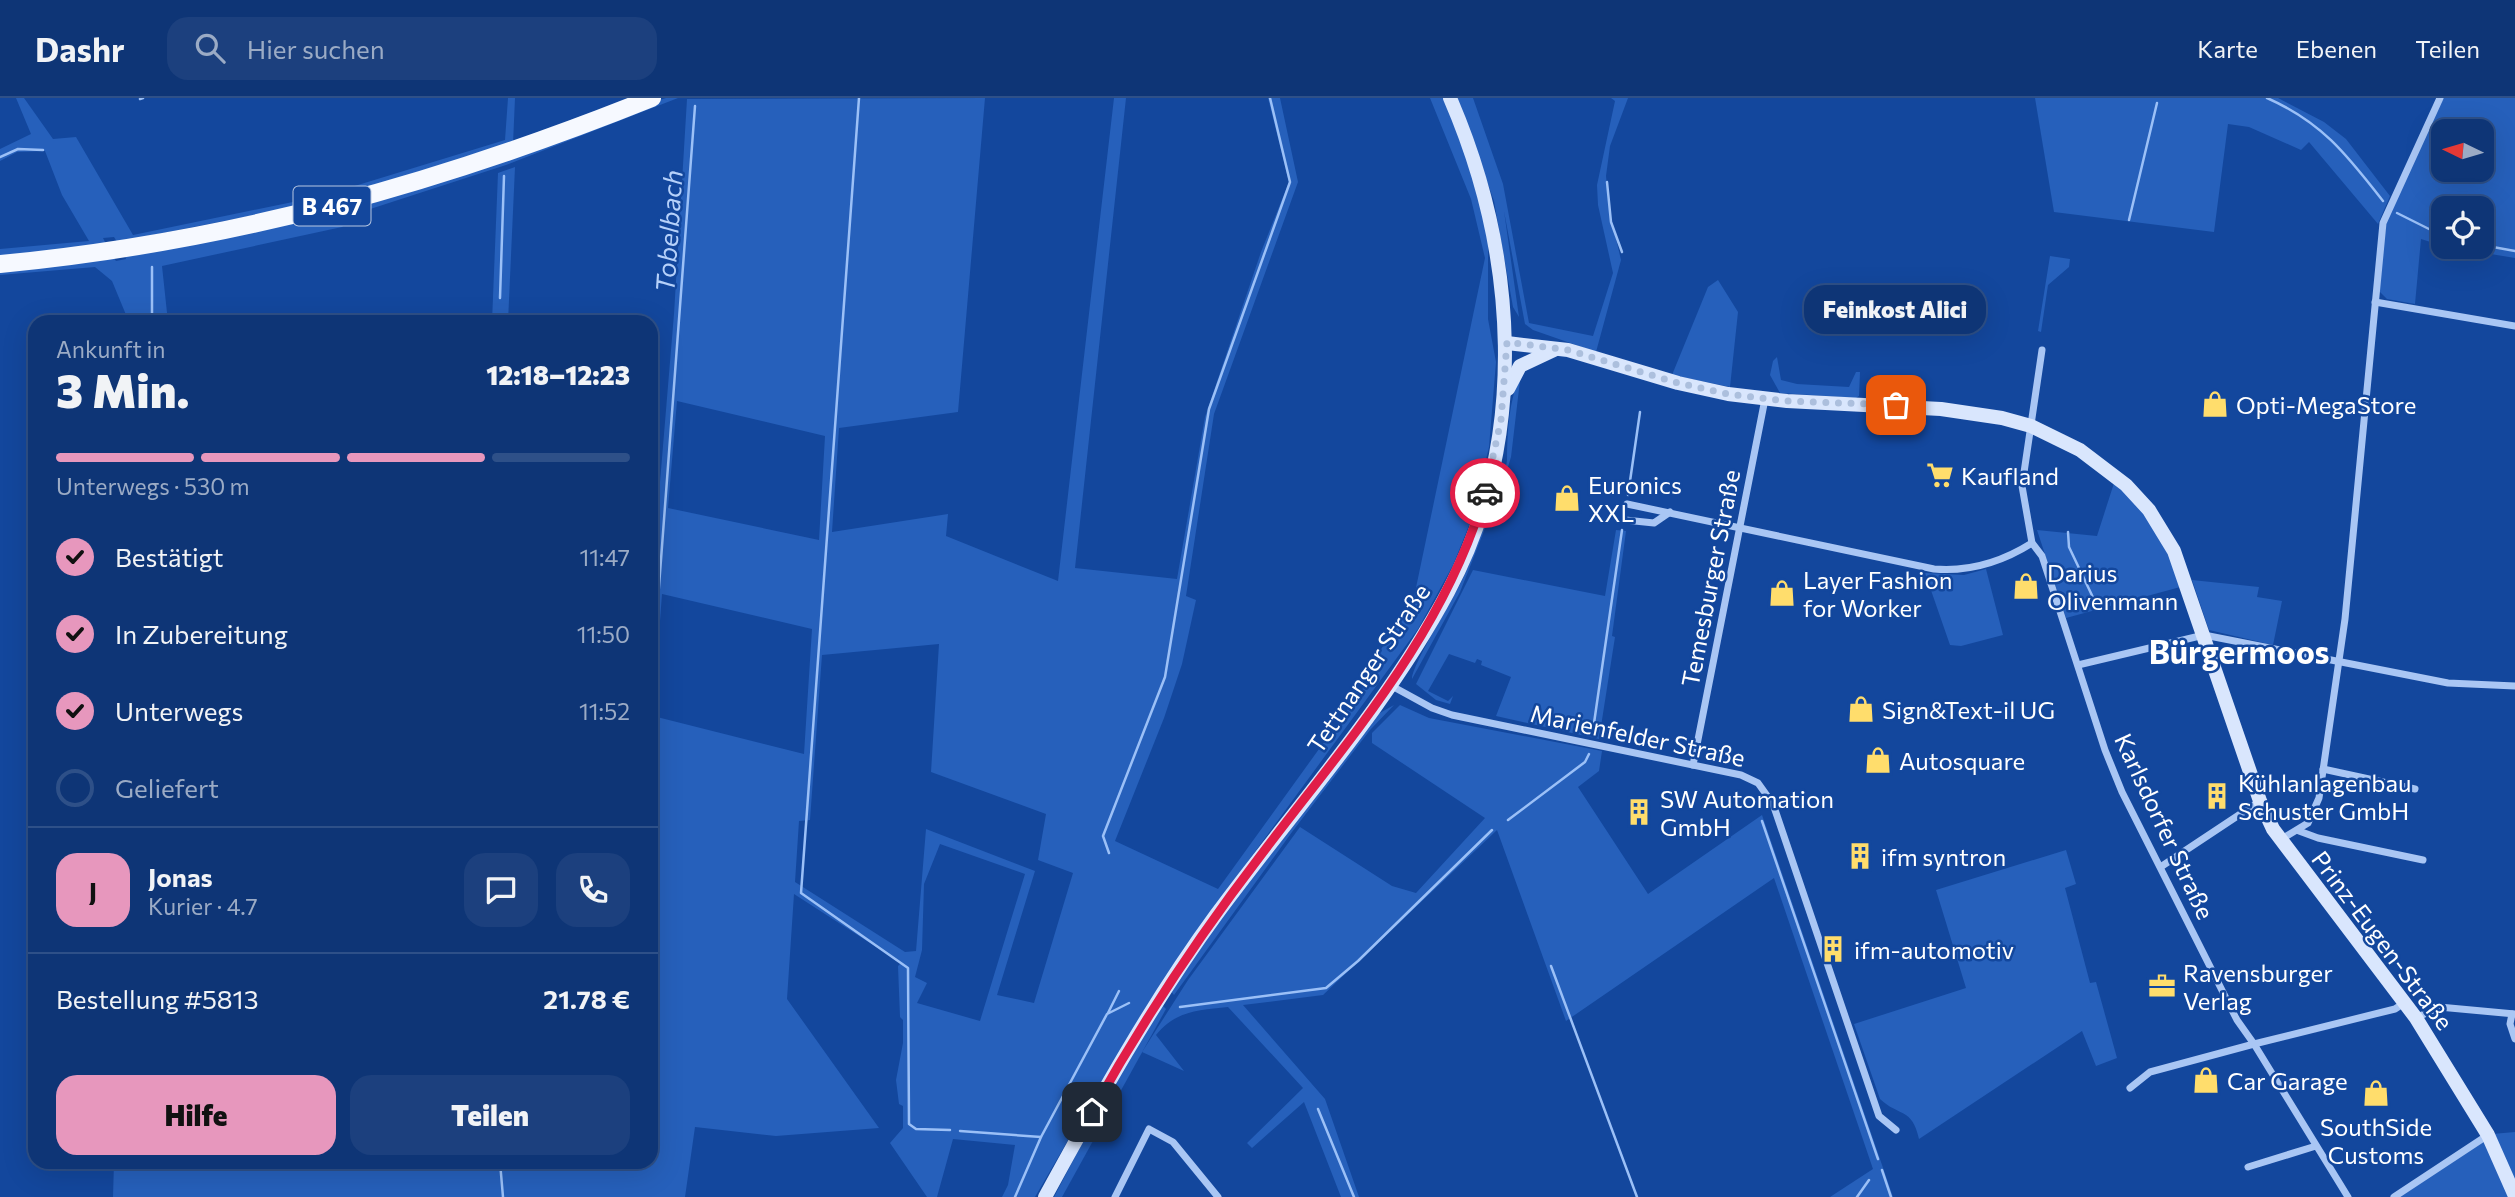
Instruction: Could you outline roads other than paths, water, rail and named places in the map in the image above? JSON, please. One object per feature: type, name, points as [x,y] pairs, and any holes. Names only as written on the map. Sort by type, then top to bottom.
[{"type":"main road","name":"B 467","points":[[0,264],[143,246],[330,207],[401,188],[504,155],[652,98]]},
{"type":"street","name":"Tettnanger Straße","points":[[1045,1197],[1161,994],[1259,858],[1390,685],[1434,617],[1462,561],[1489,481],[1503,400],[1507,342],[1488,200],[1468,140],[1450,98]]},
{"type":"street","points":[[2280,840],[2299,831],[2316,810],[2323,769],[2339,663],[2385,216],[2440,98]]},
{"type":"street","points":[[2375,302],[2515,326]]},
{"type":"street","name":"Prinz-Eugen-Straße","points":[[1507,342],[1558,349],[1704,389],[1765,399],[1941,409],[2031,426],[2098,461],[2149,510],[2174,551],[2260,801],[2280,840],[2416,1018],[2488,1135],[2515,1196]]},
{"type":"street","points":[[1503,400],[1521,366],[1558,349]]},
{"type":"street","name":"Karlsdorfer Straße","points":[[2042,350],[2022,496],[2033,535],[2032,543],[2042,556],[2118,782],[2138,827],[2162,866],[2237,1020],[2348,1197]]},
{"type":"street","name":"Temesburger Straße","points":[[1693,765],[1765,399]]},
{"type":"street","points":[[1627,504],[1949,570],[1985,565],[2032,543]]},
{"type":"street","points":[[1625,520],[1654,523],[1670,512]]},
{"type":"street","points":[[2078,666],[2204,635],[2448,683],[2515,686]]},
{"type":"street","name":"Marienfelder Straße","points":[[1390,685],[1432,708],[1452,715],[1748,777],[1766,791],[1879,1116],[1896,1130]]},
{"type":"street","points":[[2323,769],[2415,789]]},
{"type":"street","points":[[2162,866],[2260,801]]},
{"type":"street","points":[[2299,831],[2318,838],[2423,860]]},
{"type":"street","points":[[2130,1088],[2150,1072],[2395,1009],[2404,1003]]},
{"type":"street","points":[[2416,1018],[2439,1007],[2513,1014],[2510,1024],[2515,1040]]},
{"type":"street","points":[[1115,1197],[1149,1129],[1173,1142],[1218,1197]]},
{"type":"street","points":[[2394,1197],[2488,1135]]},
{"type":"street","points":[[2248,1167],[2316,1146]]},
{"type":"waterway","points":[[859,98],[801,893],[908,968],[909,1124],[916,1129],[950,1130]]},
{"type":"waterway","points":[[1109,853],[1103,836],[1165,677],[1209,409],[1290,182],[1270,98]]},
{"type":"waterway","points":[[2267,98],[2303,118],[2332,141],[2383,201]]},
{"type":"waterway","points":[[2129,220],[2157,103]]},
{"type":"waterway","name":"Tobelbach","points":[[658,600],[695,106]]},
{"type":"waterway","points":[[0,157],[18,149],[43,150]]},
{"type":"waterway","points":[[500,298],[504,176]]},
{"type":"waterway","points":[[1607,182],[1611,222],[1622,252]]},
{"type":"waterway","points":[[2397,213],[2431,230]]},
{"type":"waterway","points":[[2494,247],[2515,251]]},
{"type":"waterway","points":[[152,267],[152,315]]},
{"type":"waterway","points":[[1628,495],[1640,412]]},
{"type":"waterway","points":[[1593,730],[1622,530]]},
{"type":"waterway","points":[[2068,532],[2069,547],[2098,608]]},
{"type":"waterway","points":[[1508,820],[1585,762],[1589,754]]},
{"type":"waterway","points":[[1762,821],[1878,1159]]},
{"type":"waterway","points":[[1180,1007],[1326,988],[1358,961],[1492,830]]},
{"type":"waterway","points":[[1551,966],[1637,1197]]},
{"type":"waterway","points":[[1108,1013],[1119,991]]},
{"type":"waterway","points":[[1015,1197],[1041,1137],[1107,1014],[1129,1003]]},
{"type":"waterway","points":[[1318,1109],[1354,1197]]},
{"type":"waterway","points":[[960,1131],[1041,1137]]},
{"type":"waterway","name":"Tobelbach","points":[[501,1169],[503,1197]]},
{"type":"waterway","points":[[1882,1170],[1891,1197]]},
{"type":"waterway","points":[[1857,1197],[1869,1180]]},
{"type":"place","name":"Opti-MegaStore","points":[[2215,404]]},
{"type":"place","name":"Feinkost Alici","points":[[1896,405]]},
{"type":"place","name":"Kaufland","points":[[1940,475]]},
{"type":"place","name":"Euronics XXL","points":[[1567,498]]},
{"type":"place","name":"Darius Olivenmann","points":[[2026,586]]},
{"type":"place","name":"Layer Fashion for Worker","points":[[1782,593]]},
{"type":"place","name":"Sign&Text-il UG","points":[[1861,709]]},
{"type":"place","name":"Autosquare","points":[[1878,760]]},
{"type":"place","name":"Kühlanlagenbau Schuster GmbH","points":[[2217,796]]},
{"type":"place","name":"SW Automation GmbH","points":[[1639,812]]},
{"type":"place","name":"ifm syntron","points":[[1860,856]]},
{"type":"place","name":"ifm-automotiv","points":[[1833,949]]},
{"type":"place","name":"Ravensburger Verlag","points":[[2162,986]]},
{"type":"place","name":"Car Garage","points":[[2206,1080]]},
{"type":"place","name":"SouthSide Customs","points":[[2376,1093]]},
{"type":"district","name":"Bürgermoos","points":[[2239,651]]}]
